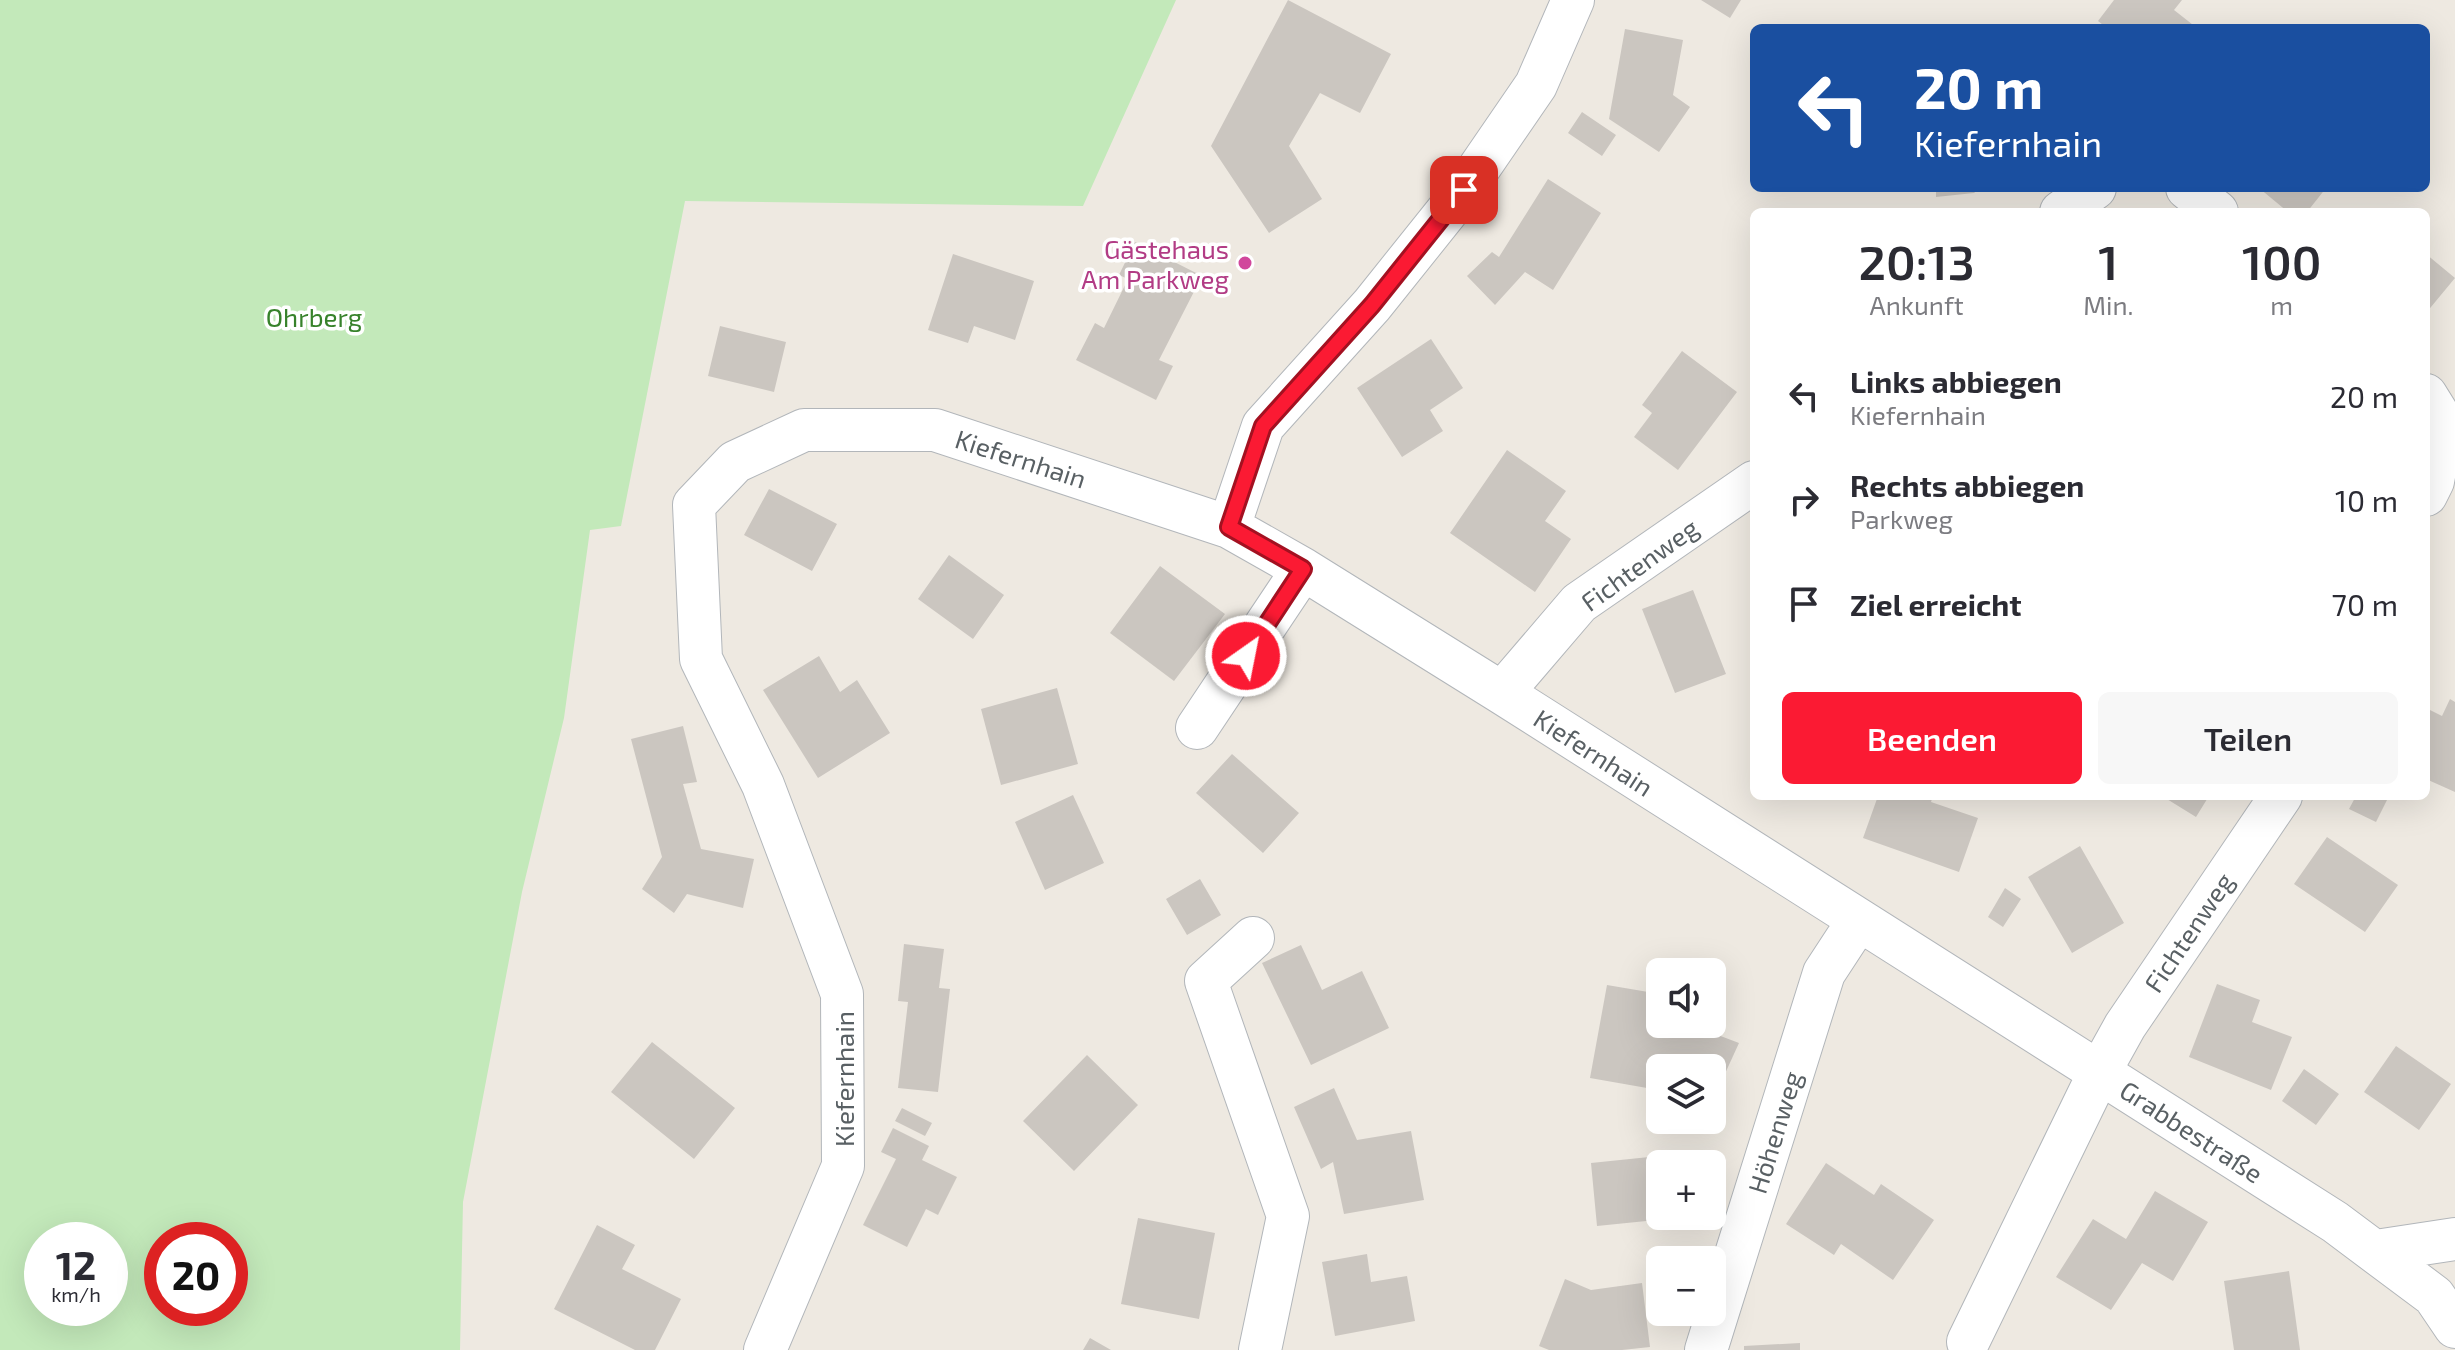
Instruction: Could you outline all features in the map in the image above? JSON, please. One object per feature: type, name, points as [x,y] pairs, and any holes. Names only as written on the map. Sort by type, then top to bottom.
[{"type":"street","points":[[1229,527],[1263,426],[1372,305],[1464,190],[1536,85],[1573,0]]},
{"type":"street","points":[[2067,208],[2089,192]]},
{"type":"street","points":[[2192,192],[2212,208]]},
{"type":"street","points":[[2430,401],[2444,424],[2430,487]]},
{"type":"street","name":"Kiefernhain","points":[[765,1350],[843,1166],[842,994],[763,785],[701,659],[694,505],[735,462],[804,430],[935,430],[1229,527],[1303,569],[1502,693],[1858,921],[2100,1071]]},
{"type":"street","name":"Fichtenweg","points":[[1502,693],[1579,603],[1750,485]]},
{"type":"street","points":[[1197,728],[1303,569]]},
{"type":"street","name":"Fichtenweg","points":[[2100,1071],[2125,1026],[2278,800]]},
{"type":"street","name":"Höhenweg","points":[[1706,1350],[1824,973],[1858,921]]},
{"type":"street","points":[[1253,938],[1206,981],[1288,1216],[1260,1350]]},
{"type":"street","name":"Grabbestraße","points":[[1968,1342],[2100,1071],[2376,1251],[2434,1296],[2455,1327]]},
{"type":"street","points":[[2376,1251],[2455,1239]]},
{"type":"green space","name":"Ohrberg","points":[[0,0],[1176,0],[1083,206],[685,201],[621,526],[590,530],[564,718],[522,892],[463,1202],[460,1350],[0,1350]]},
{"type":"building","points":[[1288,0],[1391,54],[1360,113],[1320,93],[1289,146],[1322,199],[1269,233],[1211,146]]},
{"type":"building","points":[[1701,0],[1741,0],[1730,18]]},
{"type":"building","points":[[2114,0],[2182,0],[2174,10],[2192,24],[2102,24],[2098,21]]},
{"type":"building","points":[[1625,29],[1683,40],[1673,95],[1690,107],[1659,152],[1609,119]]},
{"type":"building","points":[[1582,112],[1616,135],[1602,156],[1568,133]]},
{"type":"building","points":[[1548,179],[1601,213],[1553,290],[1525,272],[1495,305],[1467,276],[1492,252],[1499,257]]},
{"type":"building","points":[[1936,192],[1975,192],[1974,193],[1936,197]]},
{"type":"building","points":[[2264,192],[2323,192],[2310,208],[2283,208]]},
{"type":"building","points":[[1135,242],[1202,276],[1159,360],[1173,366],[1156,400],[1076,360],[1095,323],[1104,328],[1128,279],[1119,275]]},
{"type":"building","points":[[953,254],[1034,281],[1015,340],[974,326],[968,343],[928,330]]},
{"type":"building","points":[[2430,257],[2455,278],[2430,308]]},
{"type":"building","points":[[720,326],[786,342],[774,392],[708,376]]},
{"type":"building","points":[[1431,339],[1463,388],[1430,410],[1443,431],[1402,457],[1357,388]]},
{"type":"building","points":[[1682,351],[1737,392],[1678,470],[1634,437],[1652,413],[1642,405]]},
{"type":"building","points":[[1507,450],[1566,491],[1545,521],[1571,539],[1535,592],[1450,533]]},
{"type":"building","points":[[769,489],[837,524],[812,571],[744,535]]},
{"type":"building","points":[[949,555],[1004,595],[973,639],[918,599]]},
{"type":"building","points":[[1160,566],[1225,614],[1174,681],[1110,633]]},
{"type":"building","points":[[1693,590],[1726,674],[1675,693],[1642,609]]},
{"type":"building","points":[[819,656],[840,692],[857,680],[890,733],[818,778],[763,690]]},
{"type":"building","points":[[1057,688],[1078,764],[1001,785],[981,709]]},
{"type":"building","points":[[2450,699],[2455,702],[2455,792],[2430,781],[2430,710],[2442,716]]},
{"type":"building","points":[[683,726],[697,782],[683,784],[701,849],[754,859],[743,908],[687,894],[674,913],[642,889],[662,857],[631,739]]},
{"type":"building","points":[[1232,754],[1299,813],[1263,853],[1196,793]]},
{"type":"building","points":[[1073,795],[1104,863],[1045,890],[1015,822]]},
{"type":"building","points":[[1877,800],[1932,800],[1978,818],[1959,872],[1863,838]]},
{"type":"building","points":[[2168,800],[2207,800],[2196,817]]},
{"type":"building","points":[[2354,800],[2387,800],[2376,822],[2349,809]]},
{"type":"building","points":[[2327,837],[2398,885],[2365,932],[2294,884]]},
{"type":"building","points":[[2080,846],[2124,923],[2072,953],[2028,877]]},
{"type":"building","points":[[1200,879],[1221,915],[1187,935],[1166,899]]},
{"type":"building","points":[[2005,888],[2021,899],[2003,927],[1988,917]]},
{"type":"building","points":[[904,944],[944,949],[939,988],[950,989],[938,1092],[898,1088],[908,1002],[898,1001]]},
{"type":"building","points":[[1301,945],[1322,990],[1362,971],[1389,1028],[1311,1065],[1262,963]]},
{"type":"building","points":[[2217,984],[2260,1000],[2252,1022],[2292,1037],[2271,1090],[2189,1057]]},
{"type":"building","points":[[1607,985],[1646,992],[1646,1038],[1726,1038],[1739,1043],[1726,1071],[1726,1054],[1646,1054],[1646,1088],[1590,1078]]},
{"type":"building","points":[[652,1042],[735,1108],[694,1159],[611,1092]]},
{"type":"building","points":[[2396,1046],[2451,1084],[2419,1130],[2364,1092]]},
{"type":"building","points":[[1087,1055],[1138,1105],[1074,1171],[1023,1121]]},
{"type":"building","points":[[2304,1069],[2339,1094],[2316,1125],[2282,1101]]},
{"type":"building","points":[[1334,1088],[1357,1140],[1411,1131],[1424,1200],[1344,1214],[1333,1162],[1321,1169],[1294,1107]]},
{"type":"building","points":[[902,1108],[932,1123],[925,1136],[895,1121]]},
{"type":"building","points":[[893,1128],[929,1146],[922,1160],[957,1177],[938,1215],[926,1209],[907,1247],[863,1225],[896,1159],[881,1152]]},
{"type":"building","points":[[1646,1157],[1646,1221],[1597,1226],[1591,1163]]},
{"type":"building","points":[[1826,1163],[1874,1195],[1881,1184],[1934,1220],[1893,1280],[1841,1244],[1834,1255],[1786,1224]]},
{"type":"building","points":[[2155,1191],[2208,1222],[2173,1281],[2142,1263],[2111,1310],[2056,1277],[2093,1219],[2126,1239]]},
{"type":"building","points":[[1138,1218],[1215,1233],[1199,1319],[1121,1304]]},
{"type":"building","points":[[597,1225],[635,1245],[622,1269],[681,1299],[655,1350],[635,1350],[554,1309]]},
{"type":"building","points":[[1367,1254],[1371,1282],[1407,1276],[1415,1321],[1335,1336],[1322,1262]]},
{"type":"building","points":[[2289,1271],[2300,1350],[2234,1350],[2224,1281]]},
{"type":"building","points":[[1565,1279],[1591,1290],[1642,1283],[1650,1347],[1549,1350],[1539,1346]]},
{"type":"building","points":[[1090,1338],[1111,1350],[1083,1350]]},
{"type":"building","points":[[1800,1343],[1800,1350],[1744,1350],[1744,1346]]},
{"type":"place","name":"Gästehaus Am Parkweg","points":[[1245,263]]},
{"type":"route","points":[[1246,656],[1303,569],[1229,527],[1263,426],[1372,305],[1464,190]]}]
